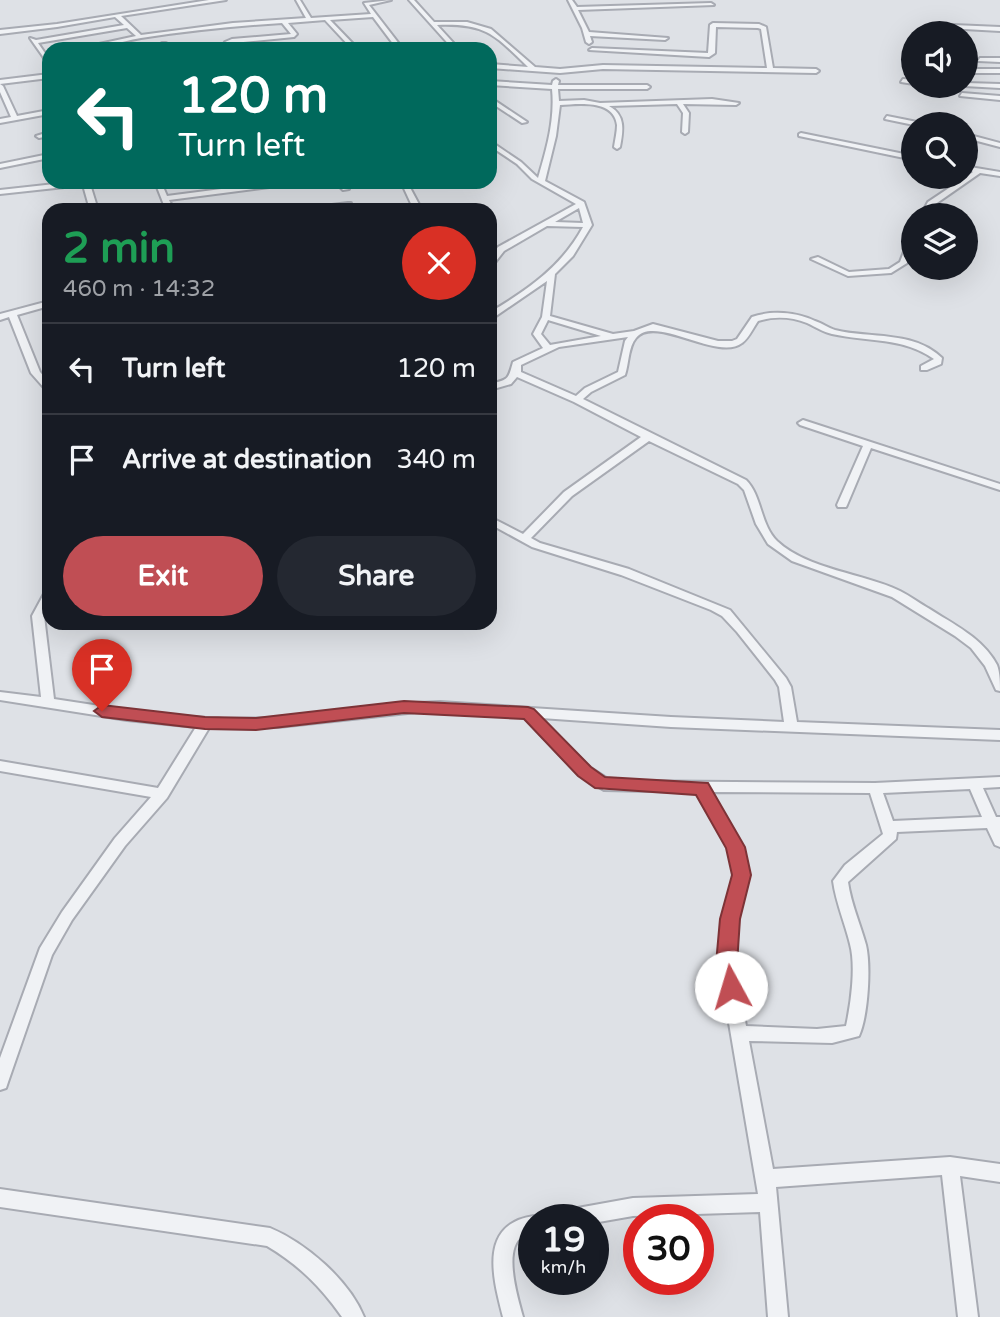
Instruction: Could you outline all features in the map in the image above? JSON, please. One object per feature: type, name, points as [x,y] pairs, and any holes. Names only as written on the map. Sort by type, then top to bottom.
[{"type":"street","points":[[0,32],[224,0]]},
{"type":"street","points":[[298,0],[310,21]]},
{"type":"street","points":[[389,0],[367,2],[395,42]]},
{"type":"street","points":[[411,0],[449,42]]},
{"type":"street","points":[[570,0],[592,50],[603,67]]},
{"type":"street","points":[[704,0],[711,5],[712,11],[709,13]]},
{"type":"street","points":[[576,9],[711,5]]},
{"type":"street","points":[[115,42],[233,25],[374,15]]},
{"type":"street","points":[[117,16],[140,37]]},
{"type":"street","points":[[327,19],[348,42]]},
{"type":"street","points":[[706,20],[713,25],[764,28],[771,71]]},
{"type":"street","points":[[432,24],[464,22],[483,25],[533,69]]},
{"type":"street","points":[[230,42],[292,36],[294,34],[285,23]]},
{"type":"street","points":[[592,50],[709,55],[712,53],[713,25]]},
{"type":"street","points":[[35,42],[129,26]]},
{"type":"street","points":[[978,28],[1000,29]]},
{"type":"street","points":[[22,30],[42,50]]},
{"type":"street","points":[[587,34],[665,38]]},
{"type":"street","points":[[980,60],[1000,60]]},
{"type":"street","points":[[497,66],[560,71],[603,67],[816,71]]},
{"type":"street","points":[[541,181],[549,156],[556,103],[555,87],[560,71]]},
{"type":"street","points":[[978,71],[1000,71]]},
{"type":"street","points":[[647,103],[647,87],[652,76]]},
{"type":"street","points":[[15,118],[0,84],[42,77]]},
{"type":"street","points":[[497,84],[647,87]]},
{"type":"street","points":[[497,92],[502,84]]},
{"type":"street","points":[[978,85],[1000,86]]},
{"type":"street","points":[[978,96],[1000,98]]},
{"type":"street","points":[[679,102],[686,113],[685,132]]},
{"type":"street","points":[[556,103],[736,103]]},
{"type":"street","points":[[601,104],[617,114],[620,124],[617,148]]},
{"type":"street","points":[[497,105],[524,122]]},
{"type":"street","points":[[0,121],[42,113]]},
{"type":"street","points":[[887,118],[901,121]]},
{"type":"street","points":[[801,135],[901,156]]},
{"type":"street","points":[[978,139],[1000,145]]},
{"type":"street","points":[[497,148],[541,181],[581,204],[588,225],[575,249],[552,276],[497,311]]},
{"type":"street","points":[[0,166],[42,157]]},
{"type":"street","points":[[978,171],[1000,174]]},
{"type":"street","points":[[0,192],[42,188]]},
{"type":"street","points":[[161,189],[167,203]]},
{"type":"street","points":[[165,198],[232,189]]},
{"type":"street","points":[[932,203],[952,189]]},
{"type":"street","points":[[497,254],[501,249],[581,204]]},
{"type":"street","points":[[547,224],[588,225]]},
{"type":"street","points":[[815,259],[848,274],[891,271],[901,264]]},
{"type":"street","points":[[548,348],[537,334],[546,317],[552,276]]},
{"type":"street","points":[[0,317],[42,305]]},
{"type":"street","points":[[12,313],[36,373],[42,380]]},
{"type":"street","points":[[546,317],[613,337]]},
{"type":"street","points":[[497,385],[508,382],[516,373],[516,364],[548,348],[566,343],[632,337],[653,327],[726,345],[740,341],[759,317],[796,317],[832,332],[878,337],[921,346],[938,358],[938,362],[923,368]]},
{"type":"street","points":[[577,400],[588,390],[622,373],[632,337]]},
{"type":"street","points":[[516,373],[577,400],[742,482],[749,489],[761,524],[772,542],[787,554],[895,594],[975,645],[996,665],[1000,687]]},
{"type":"street","points":[[803,423],[1000,487]]},
{"type":"street","points":[[524,539],[544,522],[568,494],[648,437]]},
{"type":"street","points":[[842,505],[868,445]]},
{"type":"street","points":[[497,524],[554,551],[625,572],[726,613],[786,687],[791,727]]},
{"type":"street","points":[[42,608],[38,615],[48,702]]},
{"type":"street","points":[[0,696],[205,723],[256,724],[404,707],[1000,735]]},
{"type":"street","points":[[528,713],[584,771],[601,783],[701,788],[875,788],[1000,782]]},
{"type":"street","points":[[0,1082],[45,953],[67,916],[120,842],[162,794],[205,723]]},
{"type":"street","points":[[0,766],[162,794]]},
{"type":"street","points":[[974,783],[995,822],[1000,841]]},
{"type":"street","points":[[701,788],[735,847],[742,875],[730,919],[727,964],[765,1179],[778,1317]]},
{"type":"street","points":[[740,1033],[830,1037],[847,1035],[853,1031],[858,999],[859,946],[852,932],[840,881],[846,871],[861,862],[891,835],[891,827],[875,788]]},
{"type":"street","points":[[891,827],[995,822]]},
{"type":"street","points":[[765,1179],[950,1166],[1000,1173]]},
{"type":"street","points":[[950,1166],[968,1317]]},
{"type":"street","points":[[0,1198],[270,1237],[303,1255],[326,1277],[354,1317]]},
{"type":"street","points":[[609,1211],[633,1207],[768,1203]]},
{"type":"street","points":[[513,1317],[503,1270],[504,1252],[508,1239],[518,1228]]},
{"type":"route","points":[[102,711],[205,723],[256,724],[404,707],[528,713],[584,771],[601,783],[609,786],[701,788],[735,847],[742,875],[730,919],[727,964],[731,987]]}]
